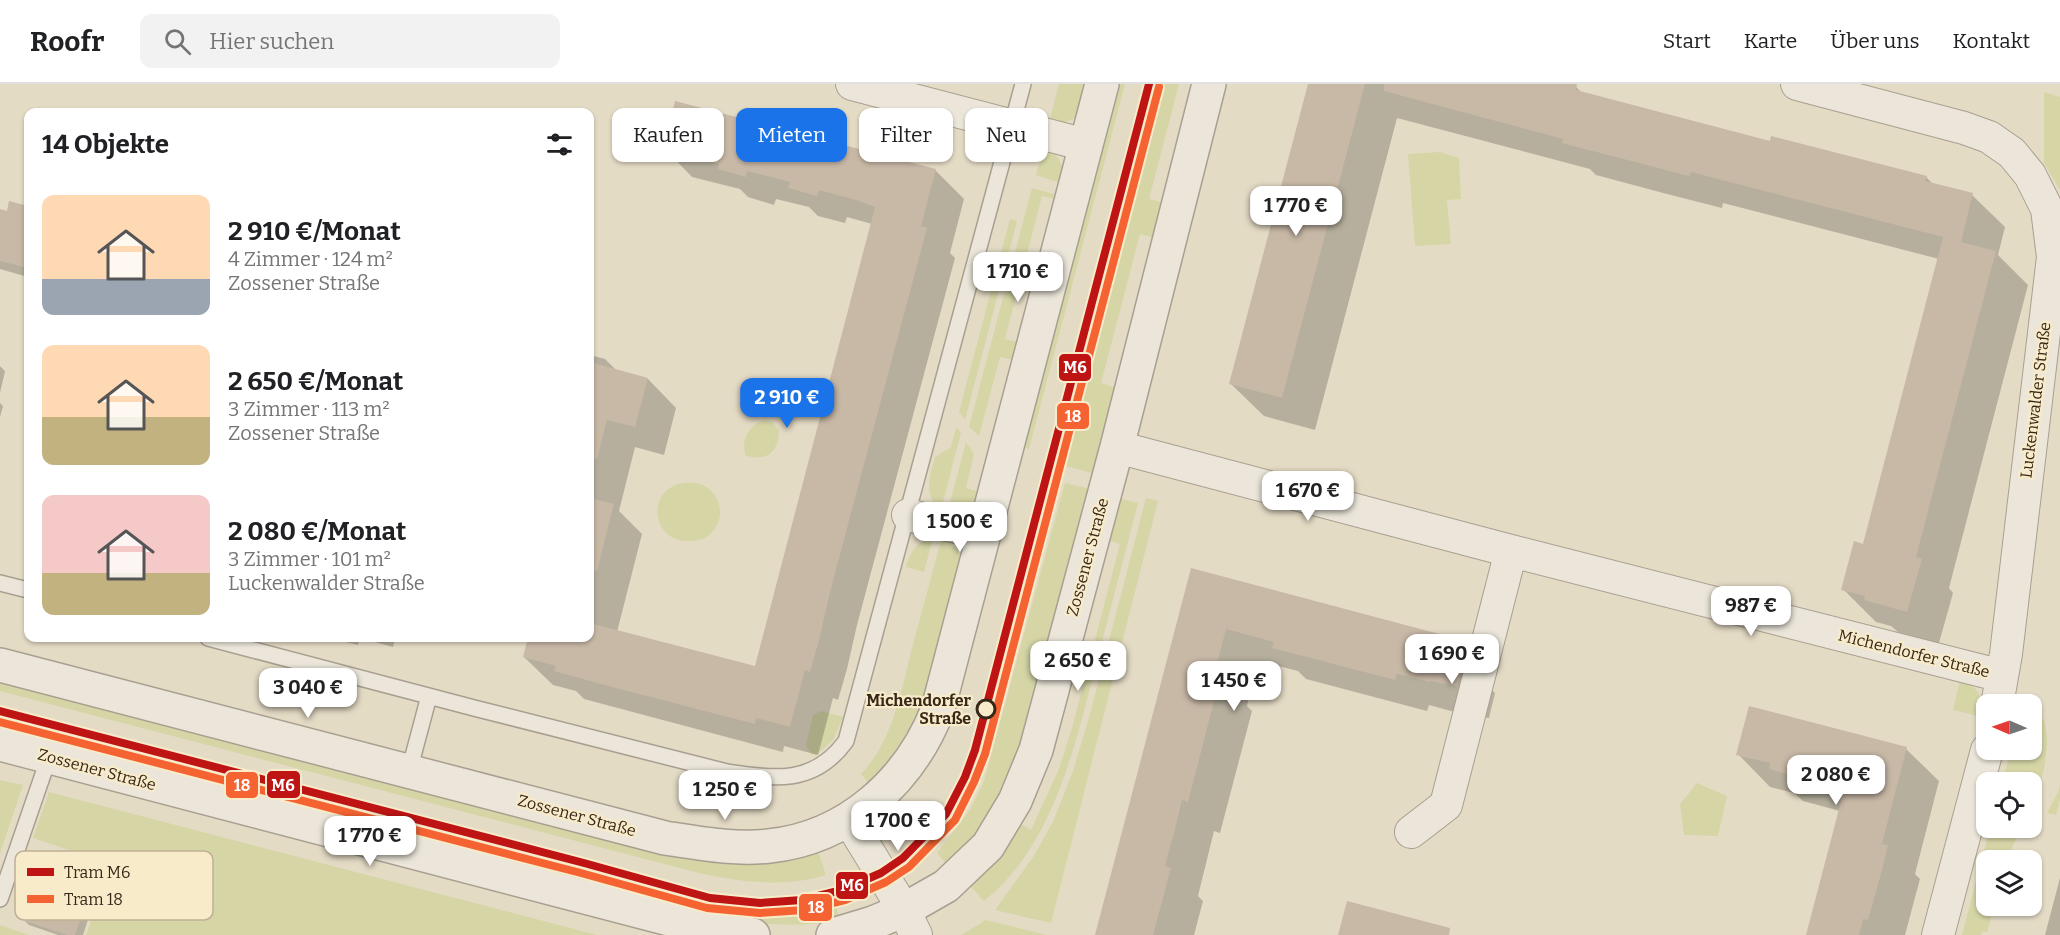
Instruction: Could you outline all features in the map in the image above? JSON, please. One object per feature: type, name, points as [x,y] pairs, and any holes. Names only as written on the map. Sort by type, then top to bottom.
[{"type":"street","points":[[852,84],[965,114]]},
{"type":"street","name":"Zossener Straße","points":[[0,665],[665,838],[719,846],[768,846],[794,843],[814,837],[849,820],[885,790],[916,754],[931,727],[944,691],[1102,84]]},
{"type":"street","name":"Zossener Straße","points":[[833,935],[873,923],[910,923],[988,846],[1015,801],[1036,750],[1117,447],[1209,84]]},
{"type":"street","name":"Luckenwalder Straße","points":[[1797,84],[1837,89],[1989,136],[2012,153],[2030,175],[2047,209],[2053,257],[2000,690]]},
{"type":"street","points":[[1048,135],[1086,145]]},
{"type":"street","name":"Michendorfer Straße","points":[[1117,447],[1511,551],[2000,690]]},
{"type":"street","points":[[908,515],[984,534]]},
{"type":"street","points":[[1411,832],[1446,805],[1511,551]]},
{"type":"street","name":"Zossener Straße","points":[[0,744],[673,920],[753,935]]},
{"type":"street","points":[[1938,935],[1984,760]]},
{"type":"street","points":[[849,820],[910,923]]},
{"type":"lane","points":[[1017,108],[1023,84]]},
{"type":"lane","points":[[223,642],[727,772],[763,777],[791,776],[826,764],[846,741],[1002,162]]},
{"type":"lane","points":[[0,583],[24,589]]},
{"type":"lane","points":[[409,771],[429,696]]},
{"type":"lane","points":[[17,851],[49,757]]},
{"type":"lane","points":[[0,899],[15,856]]},
{"type":"green space","points":[[1059,84],[1090,84],[1082,108],[1074,118],[1060,123],[1049,123]]},
{"type":"green space","points":[[1116,84],[1125,84],[1029,449],[1021,446]]},
{"type":"green space","points":[[1157,84],[1179,84],[1149,199],[1164,203],[1155,238],[1140,234],[1101,383],[1117,388],[1095,474],[1059,464]]},
{"type":"green space","points":[[2044,92],[2060,97],[2060,190],[2044,163]]},
{"type":"green space","points":[[1048,150],[1054,153],[1060,162],[1063,184],[1036,175],[1039,162],[1048,162]]},
{"type":"green space","points":[[1440,152],[1459,158],[1461,199],[1447,200],[1451,244],[1415,246],[1408,154]]},
{"type":"green space","points":[[1032,188],[1061,196],[1061,200],[1042,196],[1005,339],[1022,343],[1018,361],[1000,357],[979,436],[969,427]]},
{"type":"green space","points":[[1010,219],[1017,221],[965,420],[959,412]]},
{"type":"green space","points":[[765,420],[772,422],[779,430],[774,450],[766,456],[746,456],[744,444],[747,434],[754,425]]},
{"type":"green space","points":[[956,428],[961,432],[941,510],[931,498],[930,478],[935,457],[951,447]]},
{"type":"green space","points":[[966,442],[974,454],[966,488],[983,493],[969,511],[947,514]]},
{"type":"green space","points":[[683,483],[704,486],[716,497],[719,504],[719,519],[716,526],[709,535],[699,540],[678,540],[661,526],[658,516],[658,505],[662,495]]},
{"type":"green space","points":[[1065,483],[1090,489],[1018,754],[994,807],[973,839],[947,865],[937,853],[970,810],[984,781]]},
{"type":"green space","points":[[1114,497],[1138,503],[1072,753],[1046,820],[1029,850],[1009,877],[984,901],[968,884],[1016,821],[1031,830],[1059,769],[1072,728],[1120,544],[1103,539]]},
{"type":"green space","points":[[1146,498],[1158,501],[1051,923],[995,910],[1033,857],[1053,822],[1073,771]]},
{"type":"green space","points":[[933,537],[924,572],[906,567],[915,548]]},
{"type":"green space","points":[[942,537],[958,550],[962,562],[925,706],[896,754],[869,783],[861,774],[881,746],[894,715]]},
{"type":"green space","points":[[0,678],[599,834],[817,849],[826,875],[794,881],[762,882],[699,873],[0,691]]},
{"type":"green space","points":[[1960,680],[1976,689],[1979,694],[1976,694],[1976,716],[1953,710]]},
{"type":"green space","points":[[821,711],[843,717],[833,740],[816,755],[811,754],[806,745],[813,715]]},
{"type":"green space","points":[[2042,718],[2047,737],[2042,776],[2042,772],[2005,772],[2008,760],[2042,760]]},
{"type":"green space","points":[[0,719],[716,904],[773,911],[834,901],[840,919],[796,925],[766,924],[722,918],[0,731]]},
{"type":"green space","points":[[0,780],[23,785],[0,853]]},
{"type":"green space","points":[[1697,783],[1727,796],[1718,836],[1684,835],[1680,804]]},
{"type":"green space","points":[[2060,783],[2060,799],[2056,815],[2047,813],[2059,790]]},
{"type":"green space","points":[[49,792],[597,935],[86,935],[91,920],[213,920],[213,851],[72,851],[33,838]]},
{"type":"green space","points":[[1987,838],[2016,838],[2011,850],[1984,850]]},
{"type":"green space","points":[[1976,882],[1976,916],[1991,916],[1987,932],[1982,931],[1981,935],[1962,935]]},
{"type":"green space","points":[[986,920],[1047,935],[961,935]]},
{"type":"green space","points":[[0,925],[29,935],[0,935]]},
{"type":"building","points":[[1308,84],[1365,84],[1282,398],[1229,384]]},
{"type":"building","points":[[1384,84],[1577,84],[1576,90],[1770,141],[1771,136],[1927,176],[1925,181],[1973,193],[1961,242],[1996,251],[1916,557],[1922,559],[1907,612],[1864,600],[1865,596],[1841,590],[1854,541],[1863,544],[1943,237],[1691,172],[1689,176],[1562,143],[1563,139],[1384,91]]},
{"type":"building","points":[[675,101],[702,108],[673,108]]},
{"type":"building","points":[[724,114],[736,117],[736,162],[847,162],[847,146],[859,149],[859,162],[909,162],[936,169],[921,226],[927,228],[819,640],[810,672],[805,670],[790,727],[756,718],[755,724],[612,687],[554,671],[556,666],[523,657],[527,642],[594,642],[594,624],[755,666],[875,207],[819,190],[817,196],[788,188],[790,182],[747,171],[746,177],[718,169],[719,164],[711,162],[724,162]]},
{"type":"building","points":[[9,201],[24,205],[24,267],[0,261],[0,209],[7,211]]},
{"type":"building","points":[[594,363],[648,378],[635,427],[607,420],[597,459],[594,459]]},
{"type":"building","points":[[594,499],[614,504],[597,571],[594,571]]},
{"type":"building","points":[[1191,568],[1443,635],[1438,653],[1464,660],[1457,686],[1397,674],[1395,680],[1272,648],[1274,642],[1226,629],[1214,676],[1220,678],[1188,802],[1182,800],[1165,866],[1171,868],[1153,935],[1095,935]]},
{"type":"building","points":[[1749,706],[1907,747],[1882,844],[1888,845],[1881,874],[1868,920],[1863,919],[1859,935],[1806,935],[1844,790],[1769,769],[1770,763],[1736,755]]},
{"type":"building","points":[[1347,901],[1450,928],[1449,935],[1338,935]]},
{"type":"building","points":[[22,920],[80,920],[75,935],[67,935]]},
{"type":"tram line","name":"M6","points":[[0,711],[710,898],[760,903],[802,900],[842,890],[881,873],[903,858],[946,814],[965,777],[975,750],[1149,84]]},
{"type":"tram line","name":"18","points":[[0,722],[707,908],[760,913],[804,910],[845,900],[886,882],[909,867],[955,820],[985,754],[1159,87]]},
{"type":"place","name":"Michendorfer Straße","points":[[986,709]]}]
